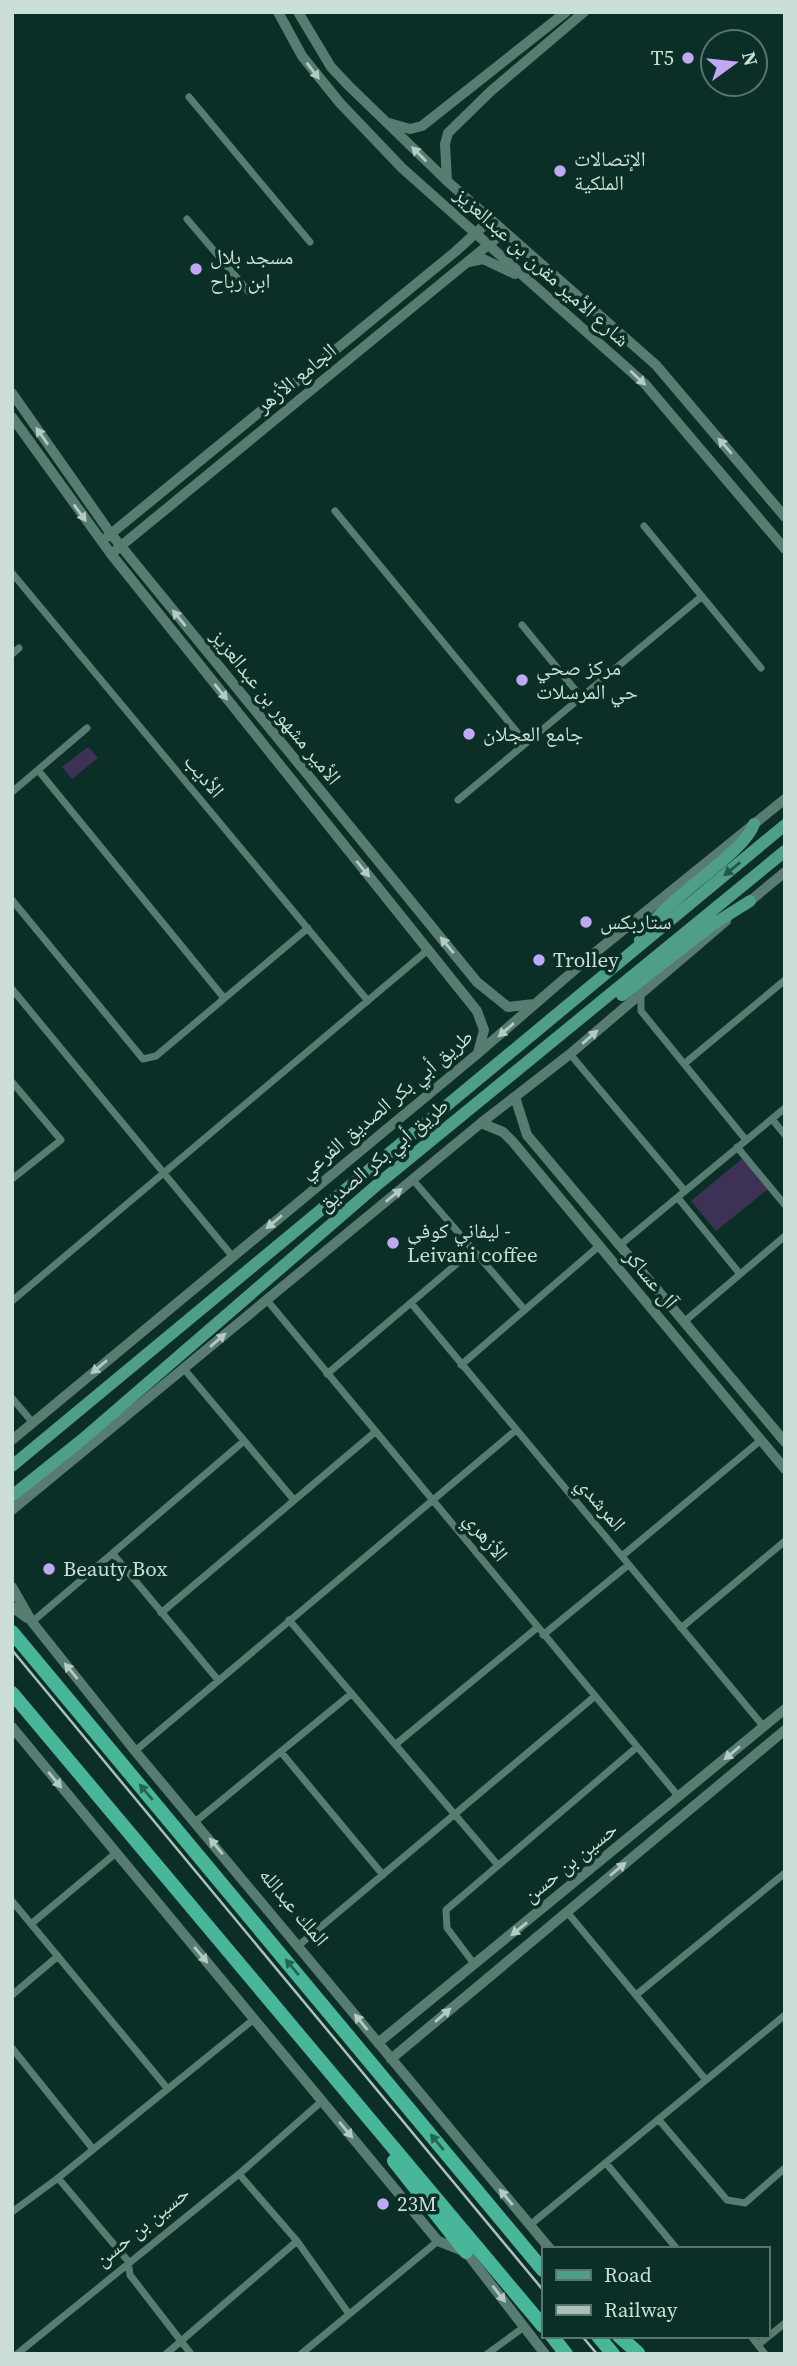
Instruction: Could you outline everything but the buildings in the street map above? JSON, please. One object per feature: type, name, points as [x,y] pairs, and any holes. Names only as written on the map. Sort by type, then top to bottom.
[{"type":"highway","name":"الملك عبدالله","points":[[12,1632],[542,2269]]},
{"type":"highway","points":[[12,1693],[542,2325]]},
{"type":"highway","points":[[334,2074],[351,2108],[466,2252]]},
{"type":"highway","points":[[482,2196],[542,2254]]},
{"type":"highway","points":[[554,2338],[566,2354]]},
{"type":"highway","points":[[600,2338],[612,2354]]},
{"type":"highway","points":[[624,2338],[639,2353]]},
{"type":"main road","points":[[636,948],[659,914],[744,840],[754,824]]},
{"type":"main road","name":"طريق أبي بكر الصديق","points":[[12,1466],[124,1370],[785,825]]},
{"type":"main road","name":"طريق أبي بكر الصديق","points":[[12,1496],[378,1184],[785,851]]},
{"type":"main road","points":[[596,1005],[615,1000],[712,925],[750,901]]},
{"type":"street","name":"شارع الأمير مقرن بن عبدالعزيز","points":[[278,12],[285,30],[319,79],[402,168],[645,384],[785,549]]},
{"type":"street","name":"شارع الأمير مقرن بن عبدالعزيز","points":[[298,12],[331,67],[447,181],[656,365],[785,517]]},
{"type":"street","points":[[388,122],[410,129],[422,126],[566,12]]},
{"type":"street","points":[[447,181],[445,144],[448,133],[491,91],[584,12]]},
{"type":"street","points":[[189,97],[310,242]]},
{"type":"street","points":[[187,219],[249,292]]},
{"type":"street","name":"الجامع الأزهر","points":[[101,541],[477,234],[490,220]]},
{"type":"street","name":"الجامع الأزهر","points":[[111,554],[504,232]]},
{"type":"street","points":[[463,264],[483,259],[529,279]]},
{"type":"street","points":[[433,270],[443,282]]},
{"type":"street","points":[[297,382],[307,394]]},
{"type":"street","name":"الأمير مشهور بن عبدالعزيز","points":[[12,393],[121,547],[488,992],[509,1007],[537,1003]]},
{"type":"street","name":"الأمير مشهور بن عبدالعزيز","points":[[14,426],[111,554],[473,1006],[484,1030],[476,1055]]},
{"type":"street","points":[[730,482],[745,469]]},
{"type":"street","points":[[335,511],[526,743]]},
{"type":"street","points":[[644,526],[761,668]]},
{"type":"street","name":"الأديب","points":[[12,573],[368,1001]]},
{"type":"street","points":[[458,800],[701,597]]},
{"type":"street","points":[[522,625],[581,697]]},
{"type":"street","points":[[12,654],[19,648]]},
{"type":"street","points":[[12,792],[86,728]]},
{"type":"street","points":[[38,770],[224,998]]},
{"type":"street","name":"طريق أبي بكر الصديق الفرعي","points":[[12,1440],[785,799]]},
{"type":"street","points":[[12,1513],[266,1299],[481,1123],[570,1054],[785,872]]},
{"type":"street","points":[[12,900],[144,1059],[156,1056],[308,929]]},
{"type":"street","points":[[12,1301],[429,949]]},
{"type":"street","points":[[684,1064],[785,980]]},
{"type":"street","points":[[12,989],[233,1257]]},
{"type":"street","points":[[473,1006],[484,1004],[488,992]]},
{"type":"street","points":[[641,994],[641,1011],[746,1140]]},
{"type":"street","points":[[621,1010],[641,1011]]},
{"type":"street","points":[[570,1054],[685,1191]]},
{"type":"street","points":[[12,1082],[61,1140],[12,1179]]},
{"type":"street","name":"آل عساكر","points":[[515,1097],[527,1135],[785,1442]]},
{"type":"street","points":[[620,1245],[785,1108]]},
{"type":"street","points":[[772,1119],[785,1135]]},
{"type":"street","name":"آل عساكر","points":[[481,1123],[502,1132],[513,1142],[785,1469]]},
{"type":"street","points":[[513,1142],[514,1133],[521,1130],[527,1135]]},
{"type":"street","points":[[737,1147],[785,1205]]},
{"type":"street","points":[[413,1180],[525,1310]]},
{"type":"street","points":[[678,1198],[740,1274]]},
{"type":"street","points":[[685,1321],[785,1236]]},
{"type":"street","points":[[461,1364],[599,1246]]},
{"type":"street","points":[[327,1374],[473,1250]]},
{"type":"street","points":[[637,1292],[650,1280]]},
{"type":"street","name":"الأزهري","points":[[266,1299],[594,1697],[680,1796]]},
{"type":"street","name":"المرشدي","points":[[411,1303],[622,1556],[627,1566],[764,1727]]},
{"type":"street","points":[[184,1369],[294,1500]]},
{"type":"street","points":[[12,1398],[33,1423]]},
{"type":"street","points":[[135,1751],[516,1430]]},
{"type":"street","points":[[161,1613],[375,1432]]},
{"type":"street","points":[[622,1556],[761,1440]]},
{"type":"street","points":[[32,1622],[244,1441]]},
{"type":"street","points":[[681,1628],[785,1541]]},
{"type":"street","points":[[113,1554],[218,1680]]},
{"type":"street","points":[[543,1635],[627,1566]]},
{"type":"street","name":"الملك عبدالله","points":[[12,1587],[32,1622],[135,1751],[548,2247]]},
{"type":"street","points":[[12,1599],[32,1622]]},
{"type":"street","points":[[12,1606],[32,1622]]},
{"type":"street","points":[[289,1620],[496,1864]]},
{"type":"street","points":[[396,1744],[538,1628]]},
{"type":"street","points":[[195,1822],[351,1694]]},
{"type":"street","points":[[298,1945],[594,1697]]},
{"type":"street","name":"حسين بن حسن","points":[[378,2042],[785,1709]]},
{"type":"street","points":[[12,1727],[438,2241],[466,2252],[545,2354]]},
{"type":"street","name":"حسين بن حسن","points":[[391,2059],[785,1730]]},
{"type":"street","points":[[485,1978],[447,1928],[446,1910],[496,1864],[636,1747]]},
{"type":"street","points":[[281,1752],[383,1875]]},
{"type":"street","points":[[680,1796],[693,1808]]},
{"type":"street","points":[[31,1924],[116,1853]]},
{"type":"street","points":[[636,1995],[785,1873]]},
{"type":"street","points":[[12,1901],[167,2088]]},
{"type":"street","points":[[566,1912],[706,2080]]},
{"type":"street","points":[[12,1995],[58,1956]]},
{"type":"street","points":[[530,2225],[785,2015]]},
{"type":"street","points":[[13,2208],[58,2178],[254,2019]]},
{"type":"street","points":[[12,2048],[93,2148]]},
{"type":"street","name":"حسين بن حسن","points":[[17,2354],[128,2261],[239,2174],[322,2101]]},
{"type":"street","points":[[659,2120],[727,2200],[745,2203],[785,2168]]},
{"type":"street","points":[[606,2163],[675,2247]]},
{"type":"street","points":[[239,2174],[297,2241],[349,2314]]},
{"type":"street","points":[[58,2178],[128,2261],[130,2275],[191,2354]]},
{"type":"street","points":[[166,2354],[297,2241]]},
{"type":"street","points":[[300,2354],[438,2241]]},
{"type":"street","points":[[769,2336],[785,2323]]},
{"type":"street","points":[[487,2354],[524,2327]]},
{"type":"street","points":[[753,2338],[765,2354]]},
{"type":"street","points":[[758,2345],[767,2338]]},
{"type":"shaded area","points":[[88,747],[98,758],[72,779],[62,767]]},
{"type":"shaded area","points":[[743,1158],[768,1189],[716,1231],[691,1201]]},
{"type":"railway","points":[[12,1650],[542,2289]]},
{"type":"railway","points":[[584,2338],[597,2354]]},
{"type":"place","name":"T5","points":[[688,58]]},
{"type":"place","name":"الإتصالات الملكية","points":[[560,171]]},
{"type":"place","name":"مسجد بلال ابن رباح","points":[[196,269]]},
{"type":"place","name":"مركز صحي حي المرسلات","points":[[522,680]]},
{"type":"place","name":"جامع العجلان","points":[[469,734]]},
{"type":"place","name":"ستاربكس","points":[[586,922]]},
{"type":"place","name":"Trolley","points":[[539,960]]},
{"type":"place","name":"ليفاني كوفي - Leivani coffee","points":[[393,1243]]},
{"type":"place","name":"Beauty Box","points":[[49,1569]]},
{"type":"place","name":"23M","points":[[383,2204]]}]
